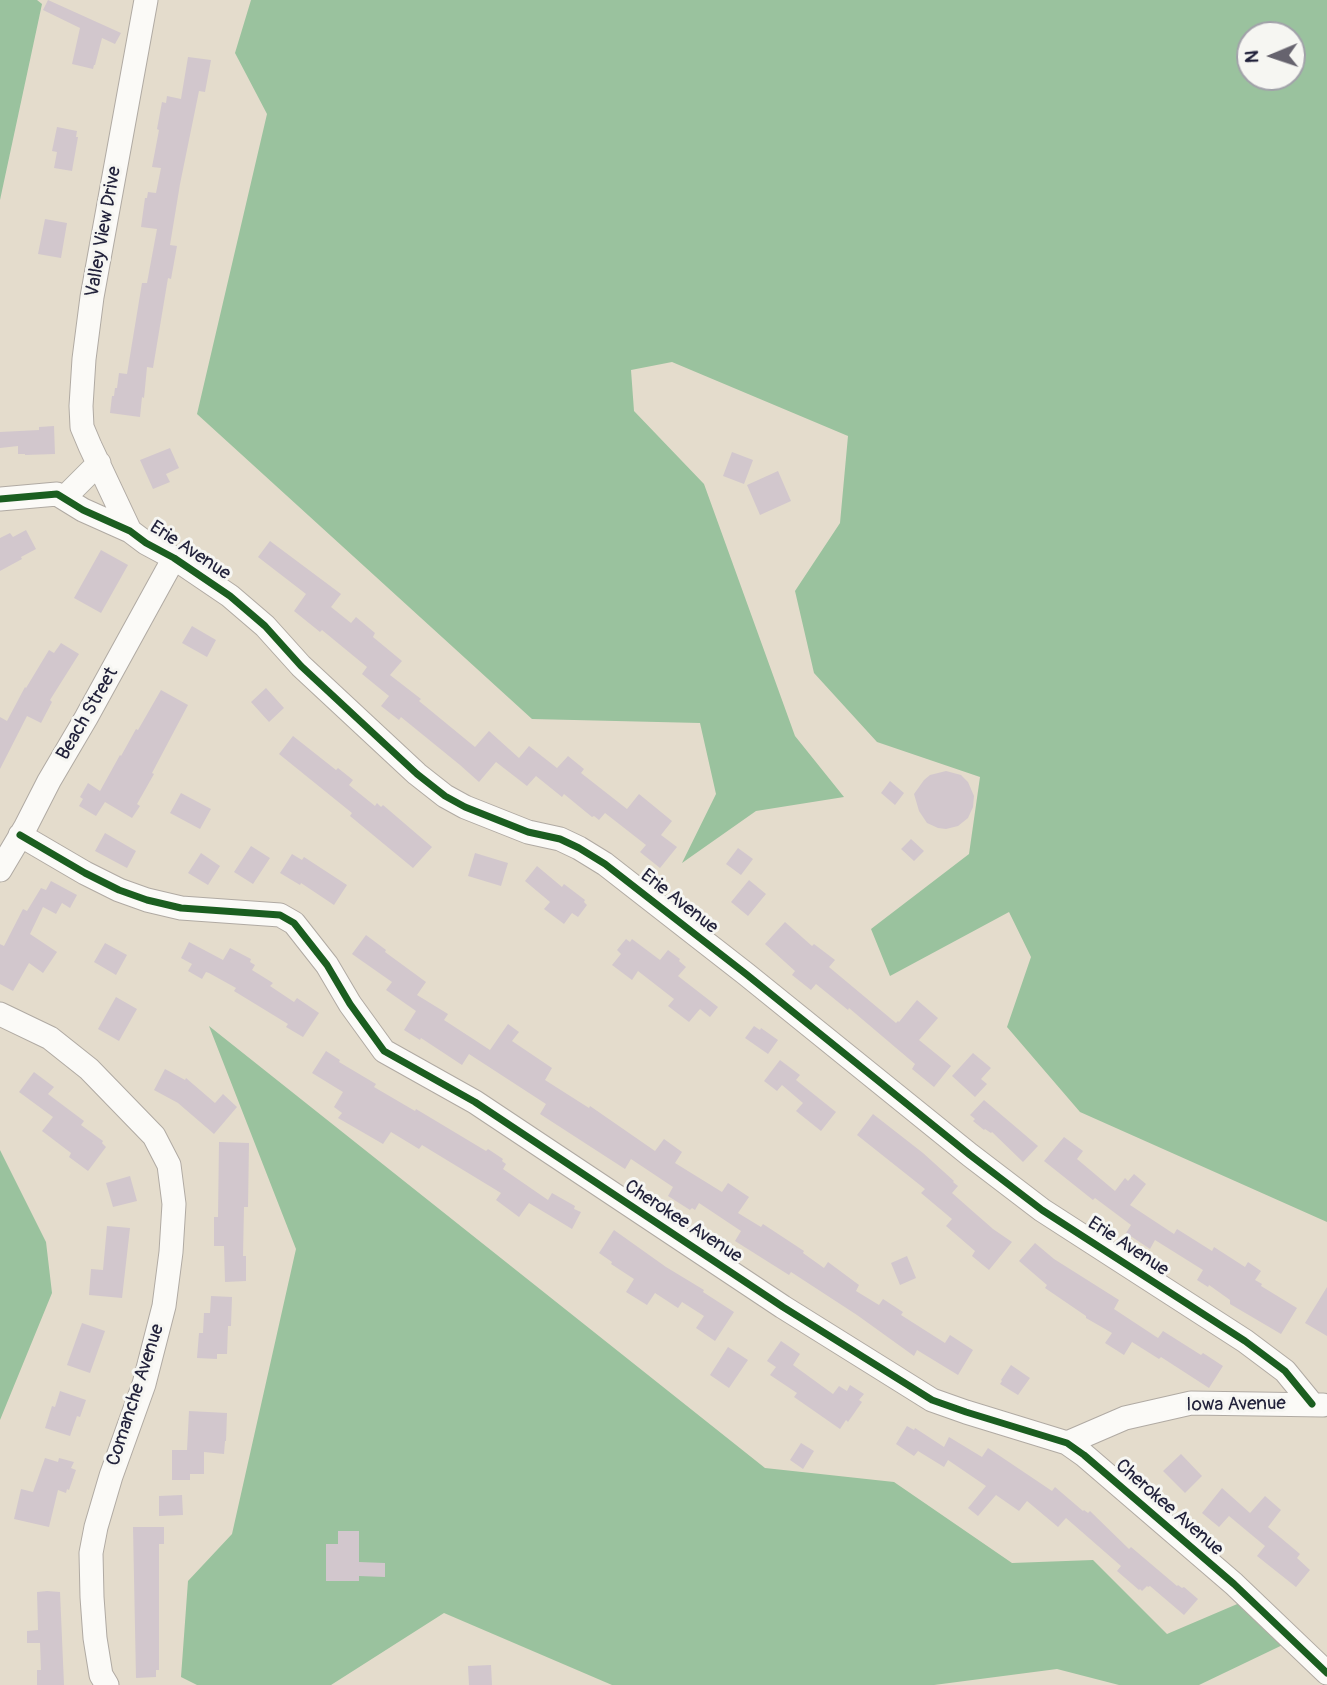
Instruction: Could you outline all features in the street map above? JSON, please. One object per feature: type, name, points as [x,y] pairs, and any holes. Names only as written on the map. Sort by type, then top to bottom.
[{"type":"street","name":"Valley View Drive","points":[[99,463],[82,427],[84,359],[105,220],[146,0]]},
{"type":"street","points":[[64,498],[99,463]]},
{"type":"street","name":"Erie Avenue","points":[[99,463],[130,531]]},
{"type":"street","name":"Erie Avenue","points":[[0,499],[57,494],[83,510],[130,531],[230,596],[265,626],[301,666],[417,774],[445,796],[465,807],[528,832],[560,839],[605,864],[1042,1210],[1245,1341],[1285,1371],[1319,1405]]},
{"type":"street","name":"Beach Street","points":[[0,870],[174,558]]},
{"type":"street","name":"Cherokee Avenue","points":[[20,835],[85,873],[147,900],[181,908],[279,915],[294,923],[327,965],[384,1051],[475,1102],[749,1284],[932,1400],[1067,1443],[1234,1584],[1327,1673]]},
{"type":"street","name":"Comanche Avenue","points":[[0,1014],[50,1038],[89,1069],[154,1136],[169,1166],[174,1204],[164,1307],[144,1384],[99,1514],[91,1553],[95,1638],[101,1675],[107,1685]]},
{"type":"street","name":"Iowa Avenue","points":[[1067,1443],[1125,1418],[1191,1403],[1319,1405]]},
{"type":"green space","points":[[0,0],[37,0],[42,4],[0,200]]},
{"type":"green space","points":[[251,0],[1327,0],[1327,1222],[1080,1112],[1007,1027],[1031,957],[1009,912],[890,976],[871,929],[969,854],[980,777],[877,742],[814,673],[795,591],[840,523],[848,436],[672,362],[631,370],[634,411],[704,484],[795,736],[844,797],[756,811],[682,863],[716,794],[700,723],[532,719],[197,414],[267,114],[235,53]]},
{"type":"green space","points":[[209,1026],[765,1468],[894,1482],[1012,1563],[1093,1560],[1167,1634],[1249,1599],[1293,1640],[1199,1685],[1119,1685],[1057,1669],[934,1685],[612,1685],[444,1613],[331,1685],[197,1685],[181,1677],[188,1581],[232,1534],[296,1249]]},
{"type":"green space","points":[[0,1150],[46,1242],[52,1293],[0,1420]]},
{"type":"building","points":[[48,0],[121,33],[115,44],[102,38],[93,69],[72,64],[80,28],[43,10]]},
{"type":"building","points":[[188,57],[211,60],[205,92],[199,91],[180,184],[170,245],[177,246],[171,279],[168,278],[153,368],[147,367],[140,417],[110,413],[119,373],[127,374],[142,283],[147,283],[157,229],[141,227],[145,198],[148,192],[156,193],[161,168],[152,167],[162,102],[166,103],[167,96],[181,99]]},
{"type":"building","points":[[57,127],[77,131],[72,171],[54,168],[57,152],[52,151]]},
{"type":"building","points":[[45,219],[67,223],[61,258],[38,254]]},
{"type":"building","points":[[54,426],[55,454],[25,455],[18,454],[18,446],[0,448],[0,432],[39,430],[39,427]]},
{"type":"building","points":[[170,448],[179,468],[166,474],[170,482],[153,489],[140,460]]},
{"type":"building","points":[[732,452],[753,460],[744,484],[723,476]]},
{"type":"building","points":[[778,471],[791,501],[760,515],[747,485]]},
{"type":"building","points":[[26,530],[36,549],[0,571],[0,538],[10,533],[13,537]]},
{"type":"building","points":[[270,541],[341,594],[331,607],[351,623],[356,617],[375,633],[373,637],[402,661],[390,675],[475,747],[489,731],[519,758],[529,746],[557,768],[568,756],[584,769],[581,773],[627,809],[639,794],[672,821],[661,835],[677,847],[660,868],[640,852],[646,845],[605,813],[599,820],[592,817],[536,776],[527,786],[496,762],[479,782],[401,717],[399,720],[381,706],[389,696],[362,674],[367,667],[294,611],[306,594],[258,557]]},
{"type":"building","points":[[101,550],[128,565],[101,613],[74,598]]},
{"type":"building","points":[[192,626],[216,640],[207,657],[182,643]]},
{"type":"building","points":[[61,643],[79,654],[50,700],[52,702],[41,723],[27,716],[0,769],[0,717],[7,721],[49,650],[54,653]]},
{"type":"building","points":[[266,688],[284,708],[269,722],[251,702]]},
{"type":"building","points":[[161,690],[188,705],[132,818],[105,802],[96,816],[79,806],[83,799],[80,797],[88,783],[100,791]]},
{"type":"building","points":[[293,736],[353,780],[349,785],[375,806],[377,803],[381,807],[383,805],[432,847],[413,868],[350,816],[352,813],[279,754]]},
{"type":"building","points":[[946,771],[961,775],[968,782],[974,796],[968,818],[958,826],[946,829],[927,823],[919,811],[914,794],[930,775]]},
{"type":"building","points":[[890,781],[904,793],[895,805],[881,793]]},
{"type":"building","points":[[181,793],[211,809],[200,829],[170,813]]},
{"type":"building","points":[[105,833],[136,851],[127,868],[95,851]]},
{"type":"building","points":[[911,839],[924,851],[914,861],[901,849]]},
{"type":"building","points":[[251,846],[270,858],[253,884],[234,872]]},
{"type":"building","points":[[738,848],[753,859],[741,875],[726,864]]},
{"type":"building","points":[[201,853],[220,866],[208,885],[188,873]]},
{"type":"building","points":[[475,853],[508,863],[501,886],[468,876]]},
{"type":"building","points":[[292,854],[302,860],[304,857],[347,885],[334,905],[301,883],[300,885],[280,873]]},
{"type":"building","points":[[537,866],[562,887],[564,884],[585,900],[587,905],[578,917],[572,913],[564,924],[544,909],[550,902],[525,881]]},
{"type":"building","points":[[749,880],[766,894],[748,916],[731,902]]},
{"type":"building","points":[[51,881],[77,895],[70,908],[62,903],[56,914],[43,907],[30,934],[57,952],[43,973],[29,963],[13,991],[0,984],[0,944],[4,946],[23,909],[27,911],[41,888],[46,890]]},
{"type":"building","points":[[785,922],[812,946],[814,944],[835,960],[829,967],[896,1023],[917,1000],[938,1018],[919,1040],[951,1066],[934,1087],[912,1069],[915,1064],[849,1008],[848,1010],[816,984],[811,990],[792,975],[795,971],[765,944]]},
{"type":"building","points":[[366,935],[426,982],[417,995],[448,1014],[444,1020],[490,1050],[508,1024],[519,1032],[512,1041],[552,1068],[545,1080],[589,1108],[590,1106],[655,1151],[664,1139],[682,1152],[675,1163],[722,1192],[728,1183],[749,1197],[738,1213],[761,1227],[763,1224],[824,1268],[828,1262],[859,1285],[856,1291],[879,1305],[883,1299],[903,1312],[901,1315],[945,1343],[950,1335],[973,1350],[958,1375],[917,1350],[914,1356],[791,1272],[789,1275],[735,1241],[741,1231],[699,1203],[695,1210],[690,1210],[668,1196],[673,1187],[631,1159],[625,1169],[540,1114],[546,1104],[469,1054],[462,1065],[404,1030],[416,1011],[386,990],[392,982],[352,954]]},
{"type":"building","points":[[626,939],[630,942],[632,939],[660,960],[668,950],[680,959],[686,967],[678,976],[718,1007],[710,1017],[700,1009],[689,1022],[668,1006],[674,999],[638,971],[632,980],[612,965],[621,954],[617,950]]},
{"type":"building","points":[[189,942],[223,960],[230,948],[251,959],[250,962],[255,965],[252,970],[273,983],[270,986],[294,1002],[297,998],[319,1013],[303,1037],[286,1027],[288,1024],[234,991],[236,988],[209,973],[206,972],[202,979],[188,971],[192,964],[181,958]]},
{"type":"building","points":[[105,943],[127,955],[116,975],[94,962]]},
{"type":"building","points":[[116,997],[137,1009],[119,1041],[98,1029]]},
{"type":"building","points":[[754,1026],[778,1040],[768,1054],[745,1038]]},
{"type":"building","points":[[326,1051],[376,1084],[374,1087],[503,1159],[506,1164],[503,1169],[548,1200],[552,1193],[575,1206],[574,1209],[581,1212],[572,1229],[529,1203],[519,1217],[496,1200],[501,1193],[422,1145],[419,1149],[391,1132],[383,1144],[338,1118],[342,1113],[334,1107],[343,1092],[312,1073]]},
{"type":"building","points":[[973,1053],[991,1068],[981,1079],[987,1084],[975,1097],[952,1076]]},
{"type":"building","points":[[780,1060],[800,1075],[796,1080],[836,1112],[821,1131],[796,1111],[803,1103],[782,1085],[777,1091],[764,1081]]},
{"type":"building","points":[[165,1069],[185,1080],[186,1078],[215,1103],[223,1094],[237,1107],[214,1134],[178,1103],[154,1090]]},
{"type":"building","points":[[34,1072],[54,1087],[48,1094],[84,1121],[81,1125],[103,1141],[106,1147],[88,1171],[69,1157],[71,1153],[42,1131],[53,1117],[19,1092]]},
{"type":"building","points":[[984,1100],[1038,1146],[1023,1162],[992,1132],[984,1130],[973,1121],[975,1119],[970,1115]]},
{"type":"building","points":[[873,1114],[954,1181],[958,1186],[952,1193],[1012,1242],[989,1270],[972,1256],[975,1251],[946,1226],[952,1219],[921,1193],[925,1189],[857,1135]]},
{"type":"building","points":[[1064,1137],[1083,1151],[1077,1159],[1115,1191],[1125,1178],[1128,1181],[1134,1174],[1146,1184],[1130,1205],[1174,1234],[1177,1229],[1212,1251],[1214,1247],[1245,1267],[1248,1262],[1261,1271],[1255,1280],[1297,1308],[1281,1334],[1230,1304],[1230,1300],[1197,1280],[1203,1270],[1155,1240],[1150,1249],[1126,1233],[1131,1225],[1095,1198],[1093,1200],[1044,1161]]},
{"type":"building","points":[[219,1142],[249,1143],[248,1207],[244,1207],[243,1256],[246,1256],[246,1281],[225,1282],[224,1246],[214,1246],[214,1217],[218,1217]]},
{"type":"building","points":[[130,1176],[137,1201],[113,1207],[106,1183]]},
{"type":"building","points":[[107,1226],[130,1228],[122,1298],[89,1295],[91,1269],[103,1270]]},
{"type":"building","points":[[614,1230],[734,1312],[715,1341],[696,1328],[704,1316],[682,1302],[678,1308],[655,1293],[647,1305],[626,1292],[634,1279],[599,1253]]},
{"type":"building","points":[[1035,1243],[1054,1259],[1119,1300],[1114,1309],[1158,1338],[1163,1331],[1223,1366],[1209,1388],[1132,1342],[1124,1355],[1105,1343],[1112,1333],[1045,1288],[1047,1285],[1019,1261]]},
{"type":"building","points":[[907,1256],[916,1278],[900,1285],[891,1263]]},
{"type":"building","points":[[1327,1287],[1327,1336],[1305,1323]]},
{"type":"building","points":[[211,1296],[232,1297],[227,1354],[217,1354],[217,1359],[197,1358],[199,1333],[203,1333],[204,1313],[210,1313]]},
{"type":"building","points":[[82,1323],[105,1331],[90,1373],[67,1365]]},
{"type":"building","points":[[781,1341],[800,1354],[793,1365],[833,1394],[839,1386],[847,1391],[850,1385],[864,1394],[859,1400],[862,1402],[840,1429],[794,1397],[797,1393],[770,1375],[776,1367],[767,1361]]},
{"type":"building","points":[[728,1347],[748,1360],[729,1388],[710,1375]]},
{"type":"building","points":[[1011,1365],[1030,1378],[1018,1395],[1000,1384]]},
{"type":"building","points":[[60,1391],[86,1400],[70,1436],[45,1428]]},
{"type":"building","points":[[189,1411],[227,1413],[224,1454],[204,1452],[204,1474],[190,1474],[190,1480],[172,1480],[172,1450],[187,1450]]},
{"type":"building","points":[[907,1426],[914,1430],[915,1428],[944,1447],[949,1437],[982,1457],[988,1448],[1052,1491],[1055,1487],[1083,1511],[1090,1511],[1129,1549],[1131,1547],[1177,1586],[1184,1587],[1198,1599],[1184,1615],[1150,1586],[1139,1590],[1117,1571],[1121,1566],[1066,1518],[1058,1527],[1027,1501],[1019,1511],[996,1495],[978,1516],[968,1508],[986,1486],[948,1460],[944,1467],[918,1451],[914,1456],[896,1444]]},
{"type":"building","points":[[801,1443],[814,1451],[803,1469],[790,1460]]},
{"type":"building","points":[[1181,1454],[1202,1476],[1185,1493],[1163,1471]]},
{"type":"building","points":[[45,1458],[58,1462],[59,1458],[74,1462],[71,1468],[76,1470],[69,1490],[67,1489],[66,1493],[58,1490],[49,1527],[14,1519],[21,1489],[33,1492]]},
{"type":"building","points":[[1222,1488],[1250,1513],[1265,1496],[1281,1510],[1268,1527],[1300,1554],[1297,1558],[1310,1570],[1296,1587],[1257,1556],[1265,1546],[1229,1516],[1219,1527],[1202,1513]]},
{"type":"building","points":[[182,1495],[183,1515],[159,1516],[159,1496]]},
{"type":"building","points":[[133,1527],[164,1527],[164,1544],[159,1544],[159,1670],[156,1670],[156,1677],[136,1678]]},
{"type":"building","points":[[338,1531],[359,1531],[359,1562],[385,1563],[385,1577],[359,1576],[359,1581],[326,1581],[326,1544],[338,1544]]},
{"type":"building","points":[[37,1592],[60,1592],[64,1685],[37,1685],[37,1670],[41,1670],[40,1643],[27,1643],[27,1631],[38,1630]]},
{"type":"building","points":[[491,1665],[492,1685],[469,1685],[468,1666]]},
{"type":"cycle path","points":[[0,499],[57,494],[83,510],[130,531],[230,596],[265,626],[301,666],[417,774],[445,796],[465,807],[528,832],[560,839],[605,864],[1042,1210],[1245,1341],[1285,1371],[1312,1404]]},
{"type":"cycle path","points":[[20,835],[85,873],[147,900],[181,908],[280,915],[294,923],[327,965],[350,1004],[384,1051],[475,1102],[783,1307],[932,1400],[1067,1443],[1234,1584],[1327,1673]]}]
